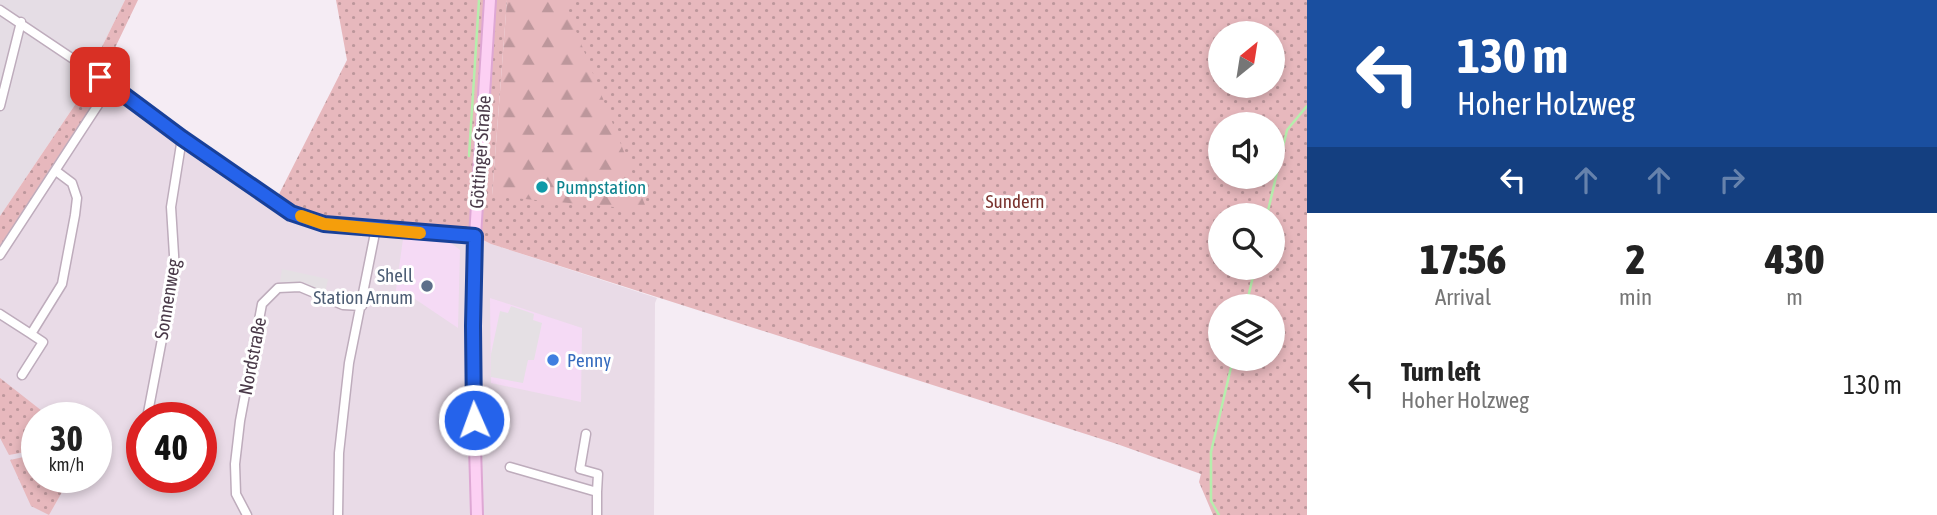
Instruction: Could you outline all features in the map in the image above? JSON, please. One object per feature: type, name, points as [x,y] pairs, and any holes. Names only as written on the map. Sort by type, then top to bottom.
[{"type":"street","name":"Göttinger Straße","points":[[477,515],[473,362],[475,236],[490,0]]},
{"type":"street","points":[[0,9],[291,213],[324,224],[475,236]]},
{"type":"street","points":[[0,106],[21,22]]},
{"type":"street","points":[[0,255],[111,85]]},
{"type":"street","name":"Sonnenweg","points":[[150,402],[175,271],[171,207],[182,138]]},
{"type":"street","points":[[31,334],[62,284],[75,215],[77,198],[72,183],[56,170]]},
{"type":"street","points":[[338,515],[341,432],[349,363],[376,228]]},
{"type":"street","name":"Nordstraße","points":[[247,515],[236,494],[234,464],[261,304],[278,288],[300,287],[343,305],[362,306]]},
{"type":"street","points":[[0,314],[43,342],[22,375]]},
{"type":"street","points":[[576,486],[586,434]]},
{"type":"street","points":[[510,467],[597,492]]},
{"type":"street","points":[[580,469],[598,474],[597,515]]},
{"type":"shaded area","points":[[0,0],[125,0],[90,71],[85,90],[0,216]]},
{"type":"shaded area","points":[[111,85],[291,213],[475,236],[491,244],[657,298],[654,515],[0,515],[0,254]]},
{"type":"shaded area","points":[[403,239],[451,243],[460,250],[458,328],[415,299],[395,297]]},
{"type":"shaded area","points":[[282,269],[328,279],[325,293],[303,282],[280,282]]},
{"type":"shaded area","points":[[490,298],[582,328],[581,402],[491,383]]},
{"type":"shaded area","points":[[511,306],[534,314],[533,320],[542,323],[534,360],[528,360],[523,383],[491,377],[491,354],[500,311],[508,313]]},
{"type":"green space","points":[[125,0],[138,0],[101,77],[111,85],[0,253],[0,216],[85,90],[84,79]]},
{"type":"green space","name":"Sundern","points":[[336,0],[507,0],[492,196],[564,0],[1307,0],[1307,515],[1213,515],[1199,482],[1201,474],[1117,444],[491,244],[475,236],[324,224],[275,202],[347,60]]},
{"type":"green space","points":[[507,0],[573,0],[567,8],[647,210],[492,196]]},
{"type":"green space","points":[[0,378],[31,402],[21,402],[21,453],[9,455],[0,438]]},
{"type":"green space","points":[[21,458],[21,484],[10,460]]},
{"type":"green space","points":[[25,493],[61,493],[49,515],[31,506]]},
{"type":"waterway","points":[[469,156],[479,0]]},
{"type":"waterway","points":[[1270,203],[1287,130],[1307,106]]},
{"type":"waterway","points":[[1249,294],[1252,280]]},
{"type":"waterway","points":[[1219,515],[1211,501],[1211,452],[1230,371]]},
{"type":"slow traffic","points":[[301,216],[324,224],[420,233]]},
{"type":"place","name":"Pumpstation","points":[[542,187]]},
{"type":"place","name":"Shell Station Arnum","points":[[427,286]]},
{"type":"place","name":"Penny","points":[[553,360]]},
{"type":"route","points":[[100,77],[182,138],[291,213],[324,224],[475,236],[474,420]]}]
